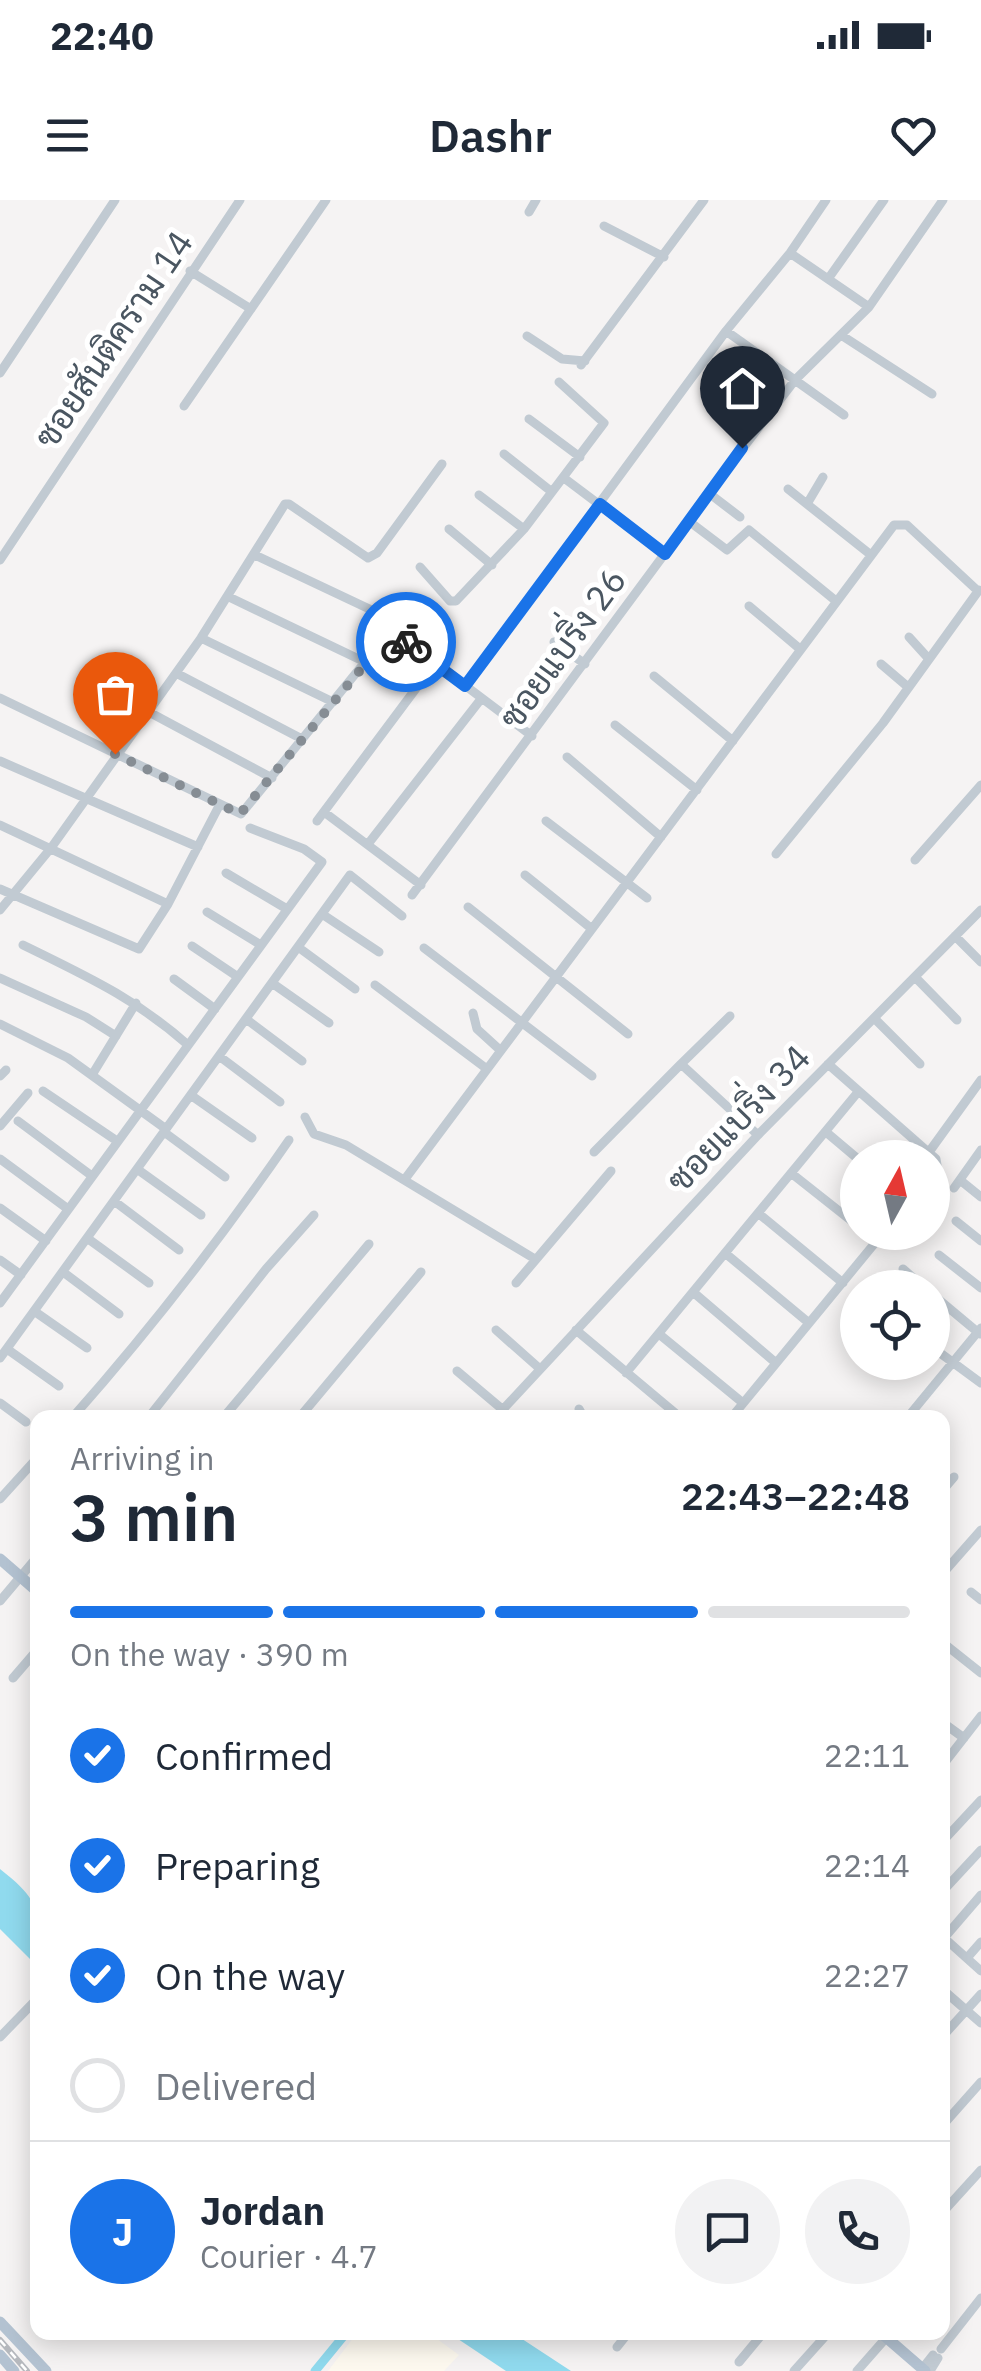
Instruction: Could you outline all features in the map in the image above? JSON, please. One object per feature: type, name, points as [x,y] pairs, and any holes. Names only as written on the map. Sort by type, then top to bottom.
[{"type":"main road","points":[[0,1560],[30,1585]]},
{"type":"main road","points":[[0,2322],[46,2371]]},
{"type":"main road","points":[[890,2340],[926,2370]]},
{"type":"main road","points":[[0,2355],[14,2371]]},
{"type":"street","points":[[0,374],[115,200]]},
{"type":"street","name":"ซอยสันติคราม 14","points":[[0,560],[240,200]]},
{"type":"street","points":[[184,406],[326,200]]},
{"type":"street","points":[[530,212],[536,200]]},
{"type":"street","points":[[526,336],[562,359],[583,363],[704,200]]},
{"type":"street","points":[[465,686],[826,200]]},
{"type":"street","points":[[828,279],[884,200]]},
{"type":"street","name":"ซอยแบริ่ง 26","points":[[412,895],[795,380],[869,307],[943,200]]},
{"type":"street","points":[[604,226],[664,257]]},
{"type":"street","points":[[790,253],[869,307]]},
{"type":"street","points":[[190,270],[251,310]]},
{"type":"street","points":[[726,331],[844,415]]},
{"type":"street","points":[[841,335],[932,394]]},
{"type":"street","points":[[420,567],[452,602],[524,529],[580,457],[602,427],[603,419],[560,382]]},
{"type":"street","points":[[529,420],[580,457]]},
{"type":"street","points":[[504,454],[552,492]]},
{"type":"street","points":[[0,910],[86,800],[115,754],[176,674],[287,503],[368,558],[377,553],[442,464]]},
{"type":"street","points":[[807,504],[823,477]]},
{"type":"street","points":[[564,478],[665,554]]},
{"type":"street","points":[[788,489],[871,555]]},
{"type":"street","points":[[479,494],[524,529]]},
{"type":"street","points":[[710,494],[740,517]]},
{"type":"street","points":[[690,522],[727,550],[749,530],[836,601]]},
{"type":"street","points":[[405,1178],[871,555],[894,525],[906,524],[980,589],[835,785],[776,854]]},
{"type":"street","points":[[448,530],[492,565]]},
{"type":"street","points":[[255,555],[396,627],[434,664],[532,736]]},
{"type":"street","points":[[229,597],[364,662]]},
{"type":"street","points":[[0,698],[219,806],[243,813],[364,662],[419,602]]},
{"type":"street","points":[[749,606],[800,649]]},
{"type":"street","points":[[909,637],[928,658]]},
{"type":"street","points":[[201,638],[333,702]]},
{"type":"street","points":[[554,642],[585,664]]},
{"type":"street","points":[[316,821],[434,664]]},
{"type":"street","points":[[882,664],[908,687]]},
{"type":"street","points":[[176,674],[302,739]]},
{"type":"street","points":[[654,676],[733,741]]},
{"type":"street","points":[[368,844],[481,699]]},
{"type":"street","points":[[146,711],[272,778]]},
{"type":"street","points":[[615,725],[698,790]]},
{"type":"street","points":[[567,758],[662,837]]},
{"type":"street","points":[[0,761],[198,847]]},
{"type":"street","points":[[915,860],[981,785]]},
{"type":"street","points":[[0,889],[134,949],[144,946],[219,806]]},
{"type":"street","points":[[324,812],[421,885]]},
{"type":"street","points":[[546,821],[647,898]]},
{"type":"street","points":[[0,825],[168,904]]},
{"type":"street","points":[[0,1303],[322,862],[304,849],[250,828]]},
{"type":"street","points":[[226,873],[288,909]]},
{"type":"street","points":[[0,1358],[350,875],[402,916]]},
{"type":"street","points":[[525,875],[592,928]]},
{"type":"street","points":[[468,907],[628,1034]]},
{"type":"street","name":"ซอยแบริ่ง 34","points":[[501,1410],[758,1135],[981,910]]},
{"type":"street","points":[[207,912],[262,945]]},
{"type":"street","points":[[322,914],[379,952]]},
{"type":"street","points":[[955,936],[981,962]]},
{"type":"street","points":[[23,945],[136,1002],[188,1046]]},
{"type":"street","points":[[192,946],[238,976]]},
{"type":"street","points":[[298,947],[355,989]]},
{"type":"street","points":[[424,948],[592,1076]]},
{"type":"street","points":[[915,977],[957,1020]]},
{"type":"street","points":[[0,978],[86,1017],[116,1036]]},
{"type":"street","points":[[174,979],[214,1009]]},
{"type":"street","points":[[272,983],[329,1023]]},
{"type":"street","points":[[376,984],[487,1069]]},
{"type":"street","points":[[92,1075],[136,1002]]},
{"type":"street","points":[[473,1013],[477,1029],[500,1050]]},
{"type":"street","points":[[594,1152],[730,1016]]},
{"type":"street","points":[[246,1018],[302,1061]]},
{"type":"street","points":[[874,1018],[920,1064]]},
{"type":"street","points":[[0,1024],[68,1058],[225,1176]]},
{"type":"street","points":[[219,1056],[280,1102]]},
{"type":"street","points":[[682,1064],[758,1135]]},
{"type":"street","points":[[828,1064],[915,1140]]},
{"type":"street","points":[[938,1140],[981,1080]]},
{"type":"street","points":[[43,1091],[118,1141]]},
{"type":"street","points":[[626,1372],[858,1092]]},
{"type":"street","points":[[0,1126],[28,1093]]},
{"type":"street","points":[[192,1096],[252,1138]]},
{"type":"street","points":[[305,1117],[314,1134],[346,1144],[534,1259]]},
{"type":"street","points":[[18,1121],[92,1176]]},
{"type":"street","points":[[826,1132],[840,1144]]},
{"type":"street","points":[[79,1410],[120,1364],[232,1220],[289,1140]]},
{"type":"street","points":[[981,1150],[957,1184],[981,1196]]},
{"type":"street","points":[[0,1159],[68,1210]]},
{"type":"street","points":[[137,1169],[201,1215]]},
{"type":"street","points":[[516,1283],[611,1170]]},
{"type":"street","points":[[791,1174],[840,1212]]},
{"type":"street","points":[[114,1202],[178,1250]]},
{"type":"street","points":[[0,1208],[46,1241]]},
{"type":"street","points":[[758,1213],[840,1281]]},
{"type":"street","points":[[154,1410],[266,1268],[314,1216]]},
{"type":"street","points":[[956,1221],[981,1242]]},
{"type":"street","points":[[87,1238],[149,1283]]},
{"type":"street","points":[[230,1410],[369,1244]]},
{"type":"street","points":[[853,1270],[870,1250]]},
{"type":"street","points":[[726,1253],[809,1323]]},
{"type":"street","points":[[939,1255],[981,1288]]},
{"type":"street","points":[[0,1260],[21,1275]]},
{"type":"street","points":[[63,1272],[119,1314]]},
{"type":"street","points":[[307,1410],[421,1272]]},
{"type":"street","points":[[737,1410],[840,1287]]},
{"type":"street","points":[[693,1292],[776,1363]]},
{"type":"street","points":[[913,1410],[980,1332],[950,1308]]},
{"type":"street","points":[[34,1311],[87,1348]]},
{"type":"street","points":[[496,1330],[540,1368]]},
{"type":"street","points":[[576,1330],[671,1410]]},
{"type":"street","points":[[659,1334],[743,1403]]},
{"type":"street","points":[[7,1349],[59,1386]]},
{"type":"street","points":[[950,1360],[981,1383]]},
{"type":"street","points":[[458,1371],[495,1410]]},
{"type":"street","points":[[0,1402],[26,1422]]},
{"type":"street","points":[[0,1499],[30,1465]]},
{"type":"street","points":[[950,1482],[954,1477]]},
{"type":"street","points":[[950,1565],[981,1530]]},
{"type":"street","points":[[0,1601],[30,1565]]},
{"type":"street","points":[[972,1592],[981,1600]]},
{"type":"street","points":[[950,1648],[981,1672]]},
{"type":"street","points":[[13,1678],[30,1658]]},
{"type":"street","points":[[950,1756],[981,1716]]},
{"type":"street","points":[[950,1728],[964,1738]]},
{"type":"street","points":[[950,1833],[981,1800]]},
{"type":"street","points":[[950,1883],[981,1850]]},
{"type":"street","points":[[950,1929],[981,1895]]},
{"type":"street","points":[[967,1958],[981,1942]]},
{"type":"street","points":[[950,1943],[981,1971]]},
{"type":"street","points":[[950,2029],[981,1994]]},
{"type":"street","points":[[950,1996],[981,2022]]},
{"type":"street","points":[[0,2037],[30,2006]]},
{"type":"street","points":[[950,2117],[981,2082]]},
{"type":"street","points":[[950,2204],[981,2170]]},
{"type":"street","points":[[950,2338],[981,2298]]},
{"type":"street","points":[[617,2346],[622,2340]]},
{"type":"street","points":[[739,2362],[757,2340]]},
{"type":"street","points":[[794,2371],[822,2340]]},
{"type":"street","points":[[857,2371],[880,2340]]},
{"type":"street","points":[[926,2370],[949,2340]]},
{"type":"shaded area","points":[[352,2340],[439,2340],[459,2355],[444,2371],[328,2371]]},
{"type":"water","points":[[0,1869],[30,1898],[30,1959],[0,1929]]},
{"type":"water","points":[[460,2340],[524,2340],[571,2371],[506,2371]]},
{"type":"waterway","points":[[315,2371],[340,2340]]},
{"type":"railway","points":[[0,2340],[27,2371]]},
{"type":"way so far","points":[[115,754],[237,814],[243,813],[393,631],[406,642]]},
{"type":"route","points":[[406,642],[465,686],[600,504],[665,554],[742,448]]}]
